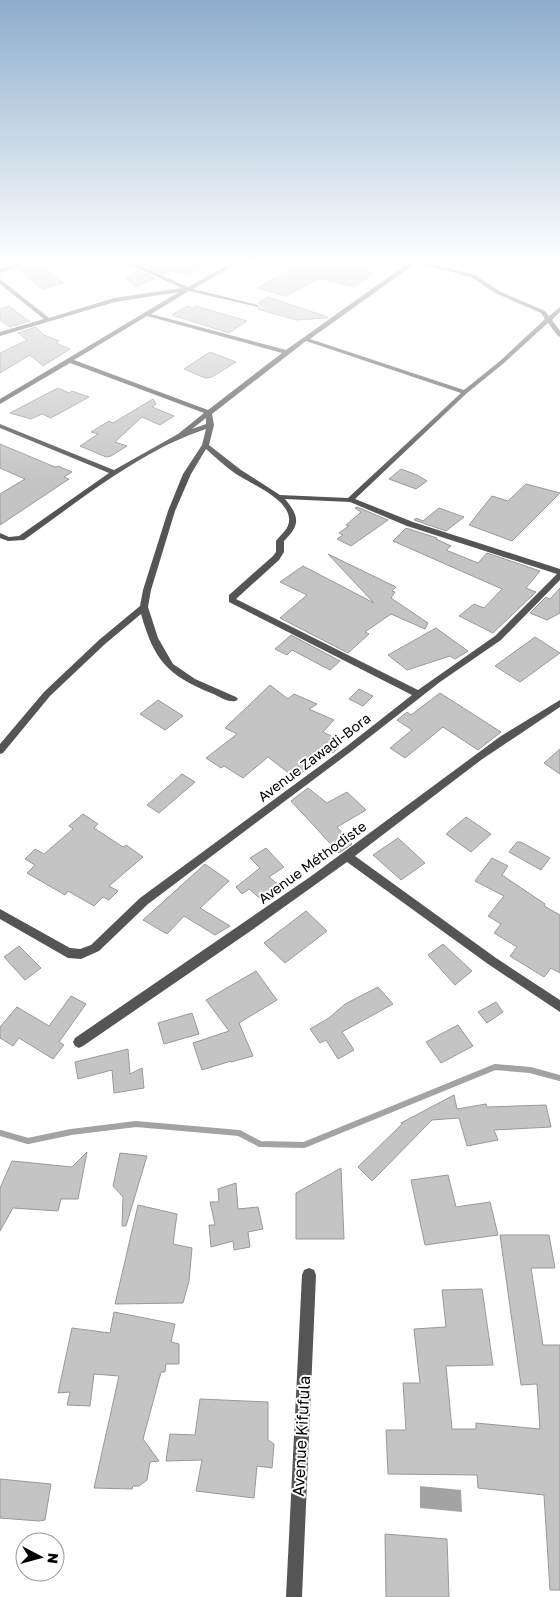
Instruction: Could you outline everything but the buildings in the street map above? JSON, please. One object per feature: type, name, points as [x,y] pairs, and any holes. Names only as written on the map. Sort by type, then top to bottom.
[{"type":"street","points":[[0,402],[111,335]]},
{"type":"street","points":[[222,335],[287,352]]},
{"type":"street","points":[[0,535],[8,539],[21,538],[114,473],[180,435],[311,335]]},
{"type":"street","points":[[350,500],[465,392],[502,362],[531,335]]},
{"type":"street","points":[[305,339],[465,392]]},
{"type":"street","points":[[68,360],[208,412]]},
{"type":"street","points":[[208,412],[211,425],[210,436],[188,473],[164,530],[148,585],[144,607],[157,646],[169,665],[187,678],[234,699]]},
{"type":"street","points":[[180,435],[211,425]]},
{"type":"street","points":[[0,426],[114,473]]},
{"type":"street","points":[[206,445],[237,471],[280,497],[290,513],[293,526],[280,541],[280,552],[276,558],[232,597],[232,600],[418,694]]},
{"type":"street","points":[[280,497],[350,500],[489,552],[560,574]]},
{"type":"street","name":"Avenue Zawadi-Bora","points":[[0,914],[68,953],[81,954],[95,948],[144,900],[350,748],[418,694],[498,638],[560,574]]},
{"type":"street","points":[[0,750],[48,694],[102,642],[144,607]]},
{"type":"street","name":"Avenue Méthodiste","points":[[79,1042],[223,944],[347,856],[520,727],[560,703]]},
{"type":"street","points":[[347,856],[492,961],[560,1007]]},
{"type":"street","name":"Avenue Kifufula","points":[[294,1597],[309,1276]]},
{"type":"shaded area","points":[[420,1486],[461,1490],[462,1512],[420,1508]]},
{"type":"waterway","points":[[0,1133],[28,1141],[71,1132],[136,1124],[239,1133],[260,1144],[304,1145],[495,1067],[530,1070],[560,1078]]}]
